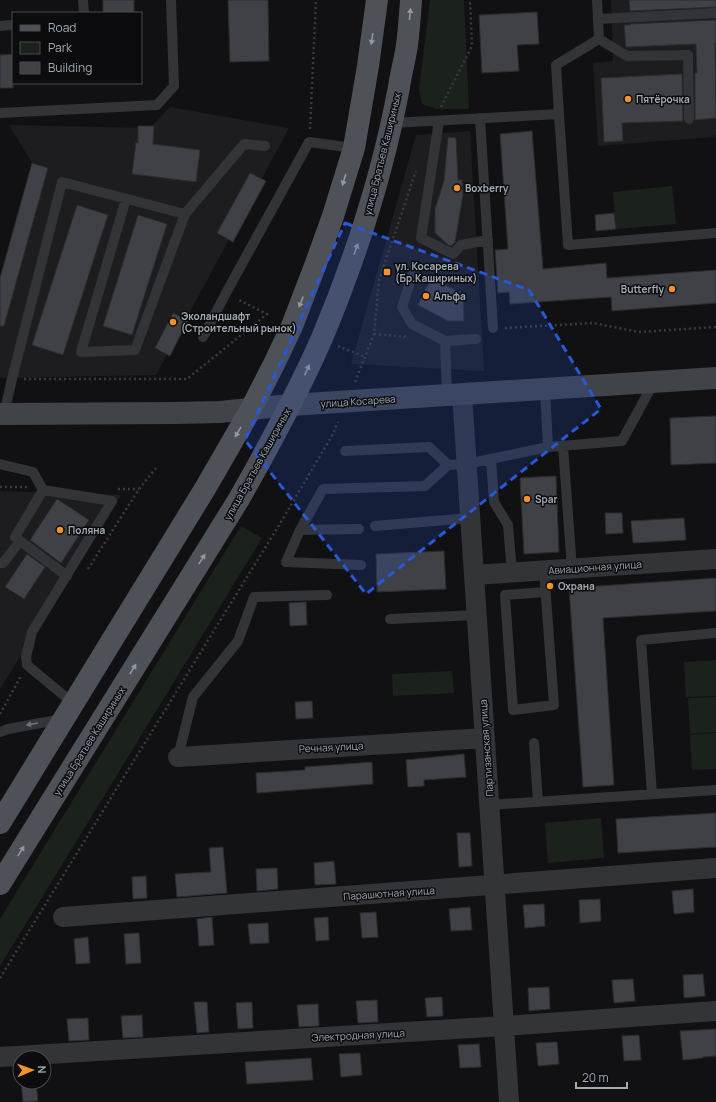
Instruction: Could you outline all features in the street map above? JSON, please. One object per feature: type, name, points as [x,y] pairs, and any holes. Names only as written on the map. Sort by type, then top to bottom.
[{"type":"main road","points":[[0,823],[202,494],[251,409],[292,326],[333,216],[354,148],[368,66],[377,0]]},
{"type":"main road","name":"улица Братьев Кашириных","points":[[0,884],[239,499],[270,445],[322,339],[347,277],[366,221],[381,169],[392,123],[406,46],[411,0]]},
{"type":"street","name":"улица Косарева","points":[[2,414],[220,412],[347,401],[716,378]]},
{"type":"street","name":"Партизанская улица","points":[[455,394],[457,464],[470,518],[509,1102]]},
{"type":"street","name":"Авиационная улица","points":[[474,575],[716,559]]},
{"type":"street","name":"Речная улица","points":[[178,757],[485,738]]},
{"type":"street","name":"Парашютная улица","points":[[63,917],[716,868]]},
{"type":"street","name":"Электродная улица","points":[[0,1057],[504,1026],[716,1011]]},
{"type":"lane","points":[[83,0],[84,12]]},
{"type":"lane","points":[[0,113],[157,105],[174,86],[171,0]]},
{"type":"lane","points":[[597,0],[599,39]]},
{"type":"lane","points":[[598,19],[716,13]]},
{"type":"lane","points":[[0,26],[12,25]]},
{"type":"lane","points":[[599,39],[556,65],[568,245],[716,233]]},
{"type":"lane","points":[[599,39],[627,56],[688,56],[689,119]]},
{"type":"lane","points":[[392,123],[559,114]]},
{"type":"lane","points":[[480,118],[493,328]]},
{"type":"lane","points":[[436,121],[421,238],[453,254],[461,245],[488,240]]},
{"type":"lane","points":[[203,337],[309,142],[354,148]]},
{"type":"lane","points":[[126,199],[81,352],[135,350],[185,214],[244,144],[265,146]]},
{"type":"lane","points":[[2,414],[62,182],[185,214]]},
{"type":"lane","points":[[414,267],[402,307],[412,324],[445,341],[476,339]]},
{"type":"lane","points":[[445,341],[455,394]]},
{"type":"lane","points":[[361,565],[286,562],[300,530],[323,489],[425,486],[457,464],[491,459],[548,447],[622,441],[654,382]]},
{"type":"lane","points":[[545,389],[548,447]]},
{"type":"lane","points":[[563,446],[572,569]]},
{"type":"lane","points":[[345,451],[429,447],[457,464]]},
{"type":"lane","points":[[491,459],[494,502],[508,525],[512,573]]},
{"type":"lane","points":[[0,464],[33,472],[43,490]]},
{"type":"lane","points":[[43,490],[15,537],[67,576]]},
{"type":"lane","points":[[0,732],[69,711],[27,665],[26,657],[32,632],[112,501],[43,490]]},
{"type":"lane","points":[[375,526],[470,518]]},
{"type":"lane","points":[[300,530],[358,529]]},
{"type":"lane","points":[[0,563],[3,563],[20,541]]},
{"type":"lane","points":[[544,570],[546,592],[554,705],[513,710],[505,595],[546,592]]},
{"type":"lane","points":[[178,757],[193,697],[238,642],[254,597],[327,595]]},
{"type":"lane","points":[[390,619],[477,615]]},
{"type":"lane","points":[[652,794],[641,640],[716,633]]},
{"type":"lane","points":[[534,744],[538,802]]},
{"type":"lane","points":[[489,805],[716,790]]},
{"type":"path","points":[[309,142],[316,0]]},
{"type":"path","points":[[436,121],[472,46],[470,0]]},
{"type":"path","points":[[0,978],[288,510],[333,434],[374,334],[379,280],[418,166]]},
{"type":"path","points":[[12,379],[187,379],[267,314],[226,293]]},
{"type":"path","points":[[493,328],[593,324],[639,332],[716,327]]},
{"type":"highlighted area","points":[[345,223],[529,290],[601,409],[366,594],[245,440]]},
{"type":"shaded area","points":[[611,0],[716,0],[716,134],[714,137],[598,146],[593,63],[613,61]]},
{"type":"shaded area","points":[[170,107],[289,128],[156,375],[0,378],[0,278],[32,163],[9,125],[150,128]]},
{"type":"shaded area","points":[[470,131],[484,371],[351,364],[416,135]]},
{"type":"shaded area","points":[[0,491],[121,495],[0,689]]},
{"type":"green space","points":[[430,0],[464,0],[469,109],[436,109],[422,104],[419,90]]},
{"type":"green space","points":[[672,186],[676,224],[616,229],[613,192]]},
{"type":"green space","points":[[241,526],[262,538],[0,966],[0,919]]},
{"type":"green space","points":[[716,660],[716,696],[686,697],[684,662]]},
{"type":"green space","points":[[452,671],[454,693],[393,696],[392,674]]},
{"type":"green space","points":[[716,697],[716,732],[690,734],[688,698]]},
{"type":"green space","points":[[716,733],[716,769],[692,770],[690,735]]},
{"type":"green space","points":[[601,818],[604,858],[548,863],[545,823]]},
{"type":"building","points":[[103,0],[134,0],[134,12],[103,12]]},
{"type":"building","points":[[228,0],[268,0],[269,61],[230,62]]},
{"type":"building","points":[[629,0],[716,0],[716,7],[630,11]]},
{"type":"building","points":[[537,12],[539,44],[517,45],[519,71],[482,73],[479,15]]},
{"type":"building","points":[[716,20],[716,118],[695,120],[695,73],[697,73],[696,44],[626,47],[624,25]]},
{"type":"building","points":[[12,54],[13,88],[0,88],[0,55]]},
{"type":"building","points":[[682,74],[683,121],[622,123],[623,141],[604,142],[601,78]]},
{"type":"building","points":[[138,126],[154,126],[153,144],[200,150],[196,182],[132,174],[136,142],[138,143]]},
{"type":"building","points":[[532,131],[543,269],[606,263],[607,278],[716,270],[716,303],[612,311],[611,297],[510,304],[509,292],[498,293],[495,250],[508,249],[500,134]]},
{"type":"building","points":[[448,137],[456,138],[458,180],[462,180],[463,195],[455,242],[451,246],[435,233],[435,209],[444,181]]},
{"type":"building","points":[[32,163],[48,168],[4,326],[0,326],[0,278]]},
{"type":"building","points":[[250,173],[266,181],[233,242],[217,233]]},
{"type":"building","points":[[77,205],[108,215],[63,355],[32,345]]},
{"type":"building","points":[[614,213],[616,229],[596,231],[595,215]]},
{"type":"building","points":[[138,215],[167,224],[132,335],[103,326]]},
{"type":"building","points":[[431,278],[463,294],[464,321],[448,321],[418,305]]},
{"type":"building","points":[[173,313],[188,320],[170,356],[155,348]]},
{"type":"building","points":[[716,416],[716,463],[671,465],[670,418]]},
{"type":"building","points":[[556,476],[559,552],[524,554],[520,478]]},
{"type":"building","points":[[57,499],[89,520],[61,563],[30,540]]},
{"type":"building","points":[[605,513],[622,513],[623,533],[606,534]]},
{"type":"building","points":[[684,518],[686,540],[633,543],[631,521]]},
{"type":"building","points":[[444,551],[446,589],[377,592],[376,554]]},
{"type":"building","points":[[27,554],[45,567],[24,599],[5,587]]},
{"type":"building","points":[[716,578],[716,611],[603,618],[614,785],[583,787],[569,588]]},
{"type":"building","points":[[306,602],[307,625],[290,626],[289,603]]},
{"type":"building","points":[[312,701],[313,718],[296,719],[295,702]]},
{"type":"building","points":[[464,754],[466,777],[424,780],[424,786],[408,787],[406,760]]},
{"type":"building","points":[[372,762],[373,784],[257,793],[256,773],[305,770],[305,767]]},
{"type":"building","points":[[716,813],[716,847],[618,853],[616,819]]},
{"type":"building","points":[[457,833],[470,833],[472,866],[459,867]]},
{"type":"building","points":[[223,847],[227,893],[177,897],[175,874],[211,872],[209,848]]},
{"type":"building","points":[[334,861],[336,884],[315,885],[314,863]]},
{"type":"building","points":[[277,868],[278,889],[257,891],[256,869]]},
{"type":"building","points":[[146,876],[147,898],[133,899],[132,877]]},
{"type":"building","points":[[693,889],[694,912],[674,914],[672,891]]},
{"type":"building","points":[[600,899],[601,921],[580,923],[579,900]]},
{"type":"building","points":[[544,904],[545,926],[525,928],[523,905]]},
{"type":"building","points":[[470,907],[472,930],[451,931],[449,909]]},
{"type":"building","points":[[376,912],[378,937],[362,938],[360,913]]},
{"type":"building","points":[[212,917],[214,945],[199,946],[197,919]]},
{"type":"building","points":[[328,917],[329,940],[316,941],[314,918]]},
{"type":"building","points":[[268,923],[269,943],[250,944],[248,924]]},
{"type":"building","points":[[139,933],[141,963],[126,964],[124,934]]},
{"type":"building","points":[[88,937],[90,963],[76,964],[74,939]]},
{"type":"building","points":[[703,974],[705,996],[684,998],[683,975]]},
{"type":"building","points":[[633,979],[635,1001],[614,1003],[612,980]]},
{"type":"building","points":[[549,987],[550,1009],[529,1011],[528,988]]},
{"type":"building","points":[[442,997],[443,1016],[427,1017],[425,998]]},
{"type":"building","points":[[377,1000],[378,1022],[358,1023],[356,1001]]},
{"type":"building","points":[[194,1002],[207,1002],[209,1032],[197,1033]]},
{"type":"building","points":[[252,1002],[253,1028],[238,1029],[236,1003]]},
{"type":"building","points":[[318,1004],[319,1026],[299,1027],[297,1005]]},
{"type":"building","points":[[142,1015],[143,1037],[123,1038],[121,1016]]},
{"type":"building","points":[[88,1018],[89,1040],[69,1041],[67,1019]]},
{"type":"building","points":[[716,1029],[716,1056],[683,1060],[680,1031]]},
{"type":"building","points":[[639,1035],[641,1060],[624,1061],[622,1036]]},
{"type":"building","points":[[557,1042],[559,1064],[538,1066],[536,1043]]},
{"type":"building","points":[[479,1044],[481,1067],[460,1068],[458,1045]]},
{"type":"building","points":[[360,1053],[362,1075],[341,1077],[339,1054]]},
{"type":"building","points":[[311,1058],[313,1080],[247,1084],[245,1062]]},
{"type":"building","points":[[22,1090],[37,1090],[38,1101],[23,1102]]},
{"type":"place","name":"Пятёрочка","points":[[628,99]]},
{"type":"place","name":"Boxberry","points":[[457,188]]},
{"type":"place","name":"ул. Косарева (Бр.Кашириных)","points":[[387,272]]},
{"type":"place","name":"Butterfly","points":[[672,289]]},
{"type":"place","name":"Альфа","points":[[426,296]]},
{"type":"place","name":"Эколандшафт (Строительный рынок)","points":[[173,322]]},
{"type":"place","name":"Spar","points":[[527,499]]},
{"type":"place","name":"Поляна","points":[[60,530]]},
{"type":"place","name":"Охрана","points":[[550,586]]}]
